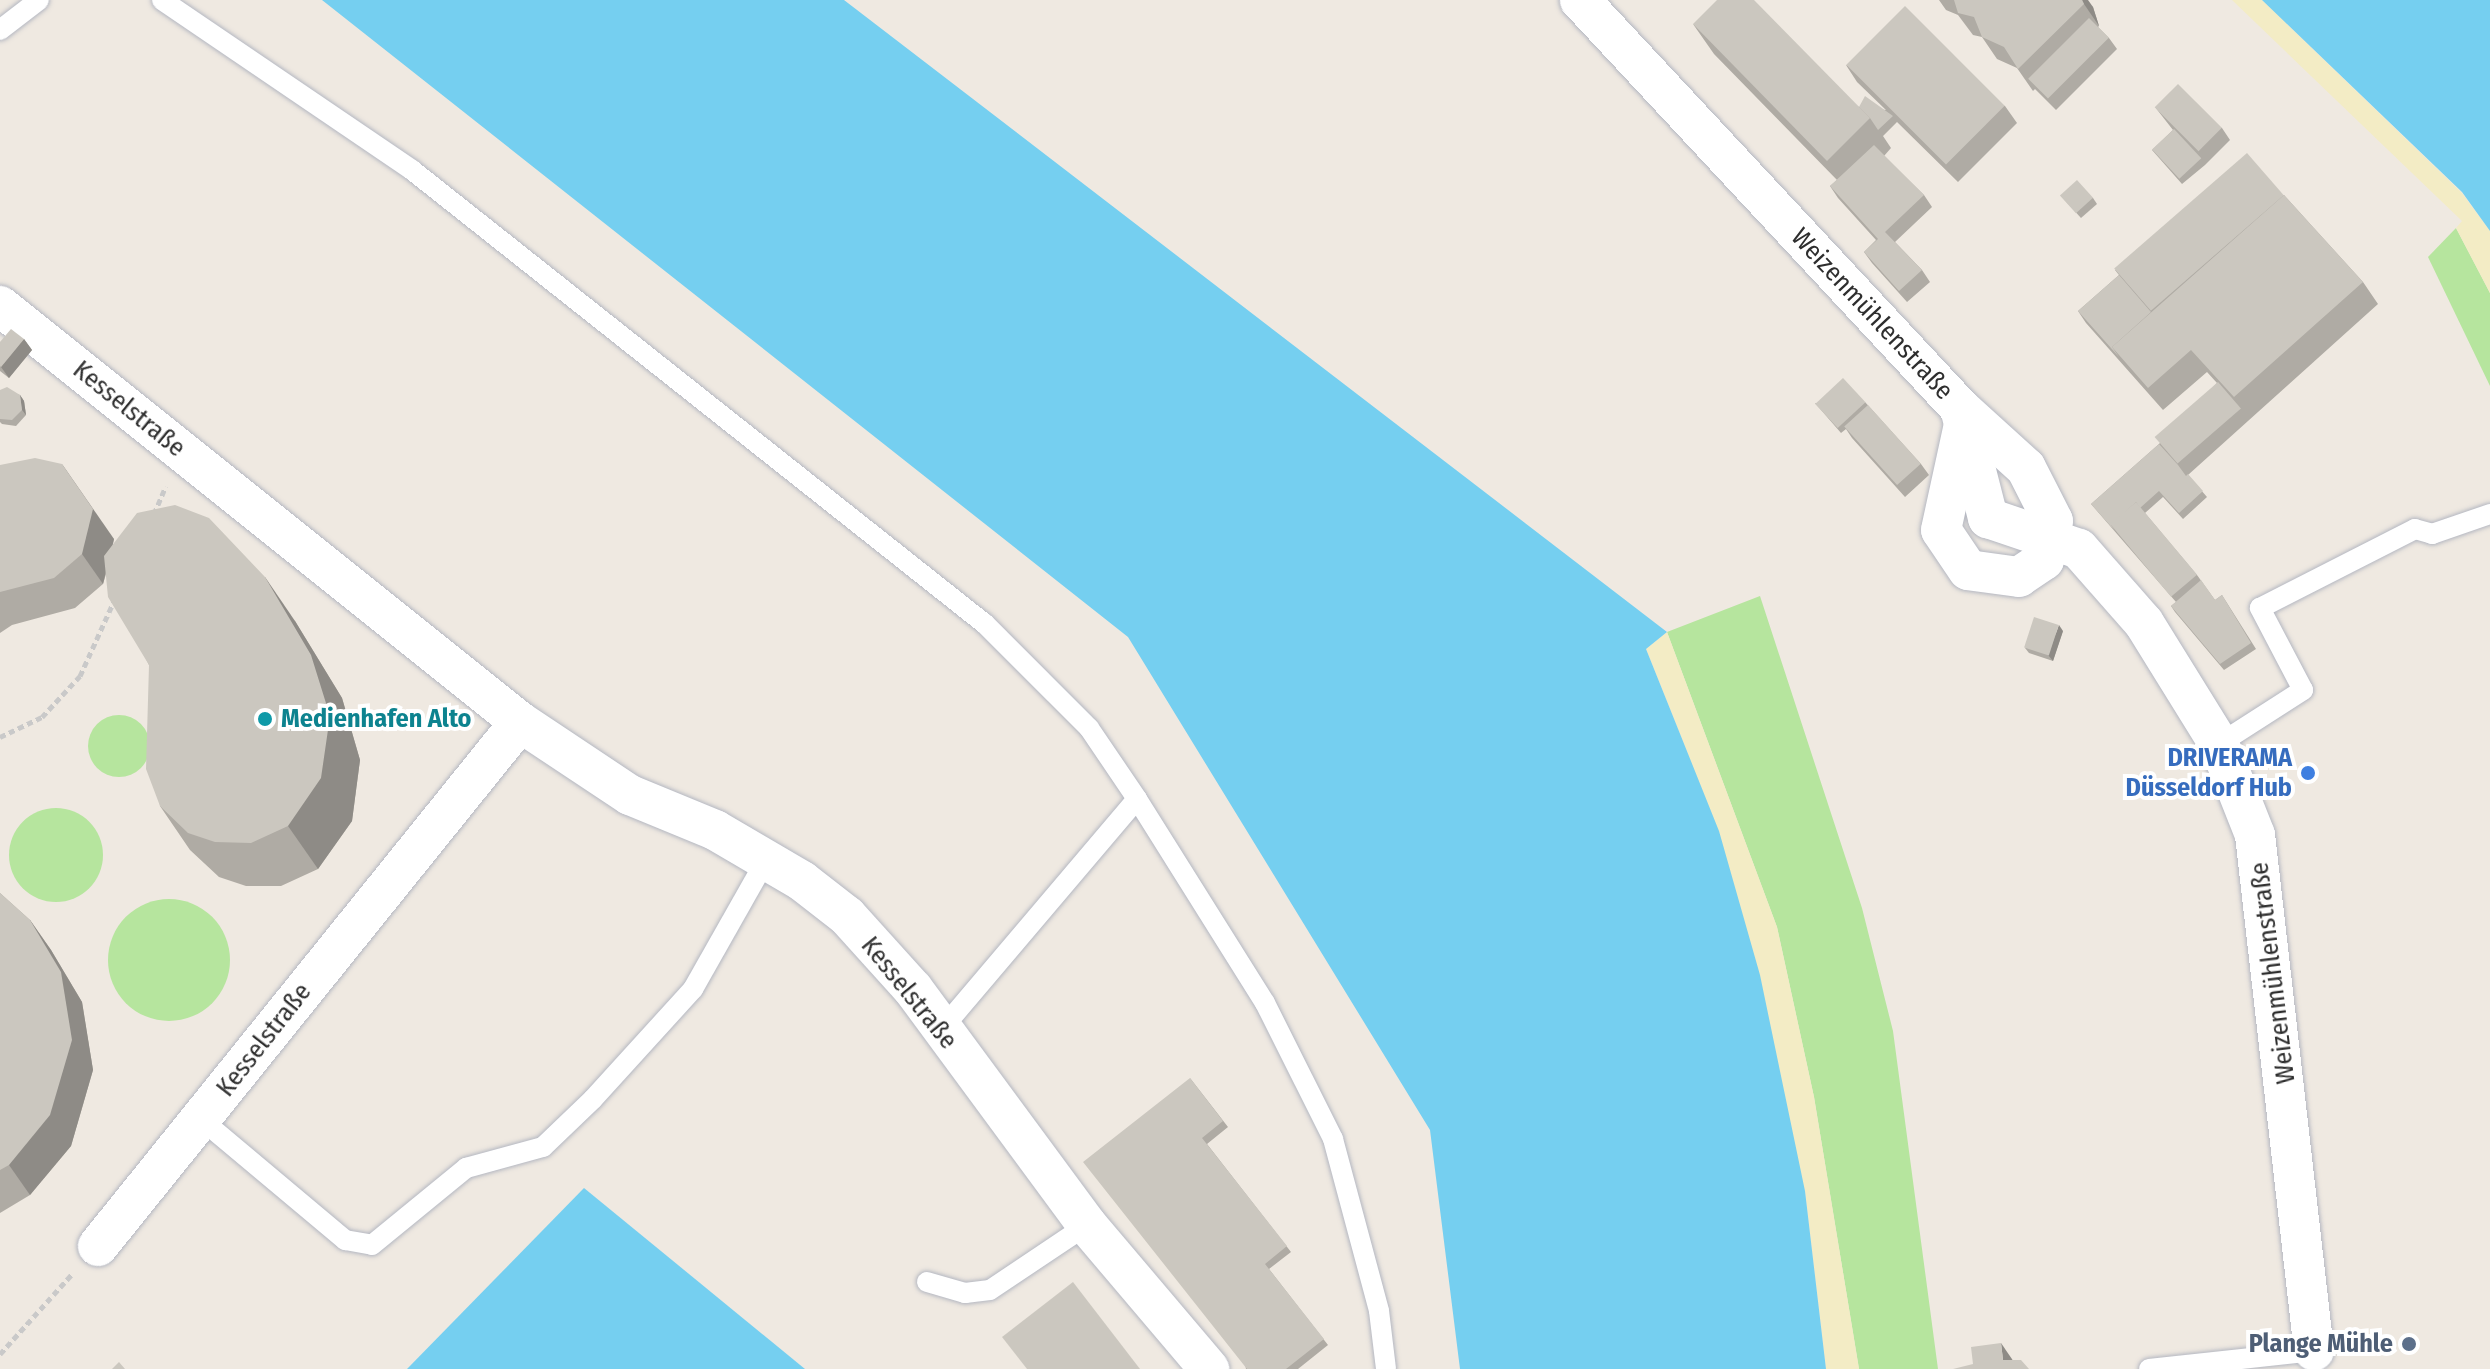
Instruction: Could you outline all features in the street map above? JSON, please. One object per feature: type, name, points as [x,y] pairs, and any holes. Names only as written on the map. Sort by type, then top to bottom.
[{"type":"street","name":"Weizenmühlenstraße","points":[[1580,0],[1960,408],[1988,518],[2079,549],[2144,623],[2219,744],[2255,835],[2268,898],[2315,1360]]},
{"type":"street","name":"Kesselstraße","points":[[0,306],[520,722],[630,795],[766,860],[847,916],[941,1030],[1087,1225],[1209,1369]]},
{"type":"street","points":[[1960,408],[2040,489],[2053,521],[2044,560],[2019,577],[1986,577],[1956,560],[1940,516],[1963,434],[1960,408]]},
{"type":"street","name":"Kesselstraße","points":[[98,1246],[520,722]]},
{"type":"lane","points":[[0,30],[39,0]]},
{"type":"lane","points":[[162,0],[412,170],[985,624],[1089,728],[1265,1003],[1333,1139],[1379,1311],[1386,1369]]},
{"type":"lane","points":[[2219,744],[2303,690],[2260,608],[2415,529],[2432,534],[2490,514]]},
{"type":"lane","points":[[941,1030],[1137,799]]},
{"type":"lane","points":[[202,1120],[345,1240],[372,1245],[466,1168],[543,1147],[593,1099],[693,989],[766,860]]},
{"type":"lane","points":[[927,1282],[965,1293],[990,1290],[1087,1225]]},
{"type":"lane","points":[[2149,1369],[2315,1360]]},
{"type":"path","points":[[150,522],[182,452]]},
{"type":"path","points":[[0,737],[42,717],[80,676],[118,592]]},
{"type":"path","points":[[0,1354],[98,1246]]},
{"type":"green space","points":[[2456,228],[2490,293],[2490,386],[2428,257]]},
{"type":"green space","points":[[1760,596],[1862,908],[1893,1031],[1938,1369],[1859,1369],[1814,1097],[1777,927],[1667,632]]},
{"type":"green space","points":[[119,715],[131,717],[141,724],[148,734],[148,758],[141,768],[131,775],[119,777],[107,775],[97,768],[90,758],[88,746],[90,734],[97,724],[107,717]]},
{"type":"green space","points":[[56,808],[74,812],[89,822],[99,837],[103,855],[99,873],[89,888],[74,898],[56,902],[38,898],[23,888],[13,873],[9,855],[13,837],[23,822],[38,812]]},
{"type":"green space","points":[[169,899],[192,904],[212,917],[225,937],[230,960],[225,983],[212,1003],[192,1016],[169,1021],[146,1016],[126,1003],[113,983],[108,960],[113,937],[126,917],[146,904]]},
{"type":"sand","points":[[2232,0],[2262,0],[2462,193],[2490,231],[2490,293],[2456,228],[2462,221]]},
{"type":"sand","points":[[1667,632],[1777,927],[1814,1097],[1859,1369],[1826,1369],[1805,1191],[1688,754],[1646,649]]},
{"type":"water","points":[[322,0],[844,0],[1667,632],[1646,649],[1719,831],[1760,975],[1805,1191],[1826,1369],[1460,1369],[1430,1130],[1128,637]]},
{"type":"water","points":[[2262,0],[2490,0],[2490,231],[2462,192]]},
{"type":"water","points":[[584,1188],[805,1369],[407,1369]]},
{"type":"building","points":[[1717,0],[1754,0],[1870,118],[1827,161],[1693,24]]},
{"type":"building","points":[[1954,0],[2082,0],[2084,4],[2018,69],[2004,47],[1982,37],[1974,17],[1958,13]]},
{"type":"building","points":[[1905,6],[2005,106],[1946,164],[1846,65]]},
{"type":"building","points":[[2089,18],[2109,38],[2048,99],[2028,79]]},
{"type":"building","points":[[2178,84],[2222,128],[2199,151],[2155,107]]},
{"type":"building","points":[[1865,96],[1893,116],[1878,130],[1859,107]]},
{"type":"building","points":[[2174,129],[2201,158],[2179,179],[2152,149]]},
{"type":"building","points":[[1874,145],[1924,195],[1885,232],[1922,270],[1899,291],[1864,252],[1878,239],[1830,186]]},
{"type":"building","points":[[2247,153],[2284,195],[2151,311],[2114,268]]},
{"type":"building","points":[[2077,180],[2093,198],[2076,213],[2060,195]]},
{"type":"building","points":[[2284,195],[2363,282],[2234,397],[2191,350],[2148,388],[2112,347]]},
{"type":"building","points":[[2119,275],[2151,312],[2112,347],[2119,357],[2078,311]]},
{"type":"building","points":[[11,329],[24,339],[1,367],[0,342]]},
{"type":"building","points":[[1843,378],[1866,402],[1838,428],[1815,404]]},
{"type":"building","points":[[2218,382],[2241,408],[2178,464],[2155,437]]},
{"type":"building","points":[[7,387],[20,395],[22,410],[12,420],[0,419],[0,390]]},
{"type":"building","points":[[1868,405],[1921,464],[1897,485],[1844,426]]},
{"type":"building","points":[[2159,444],[2203,491],[2179,513],[2159,491],[2140,508],[2136,502],[2111,525],[2115,531],[2091,504]]},
{"type":"building","points":[[35,458],[62,464],[93,509],[82,554],[54,578],[0,592],[0,465]]},
{"type":"building","points":[[2136,502],[2197,575],[2171,597],[2110,524]]},
{"type":"building","name":"Medienhafen Alto","points":[[175,505],[209,518],[265,577],[311,655],[330,716],[321,778],[288,826],[251,843],[215,842],[188,833],[160,806],[146,769],[149,665],[108,597],[104,556],[137,513]]},
{"type":"building","points":[[2201,580],[2215,600],[2222,595],[2251,643],[2220,664],[2171,606]]},
{"type":"building","points":[[2034,617],[2059,625],[2049,655],[2024,647]]},
{"type":"building","points":[[0,893],[30,920],[61,972],[72,1040],[50,1115],[9,1165],[0,1170]]},
{"type":"building","points":[[1190,1078],[1223,1121],[1202,1138],[1287,1246],[1265,1264],[1324,1339],[1286,1369],[1247,1369],[1083,1162]]},
{"type":"building","points":[[1073,1282],[1140,1369],[1027,1369],[1002,1337]]},
{"type":"building","points":[[2001,1343],[2003,1360],[2021,1360],[2029,1369],[1953,1369],[1973,1364],[1971,1347]]},
{"type":"building","points":[[119,1362],[125,1369],[112,1369]]},
{"type":"place","name":"Medienhafen Alto","points":[[265,719]]},
{"type":"place","name":"DRIVERAMA Düsseldorf Hub","points":[[2308,773]]},
{"type":"place","name":"Plange Mühle","points":[[2409,1344]]}]
